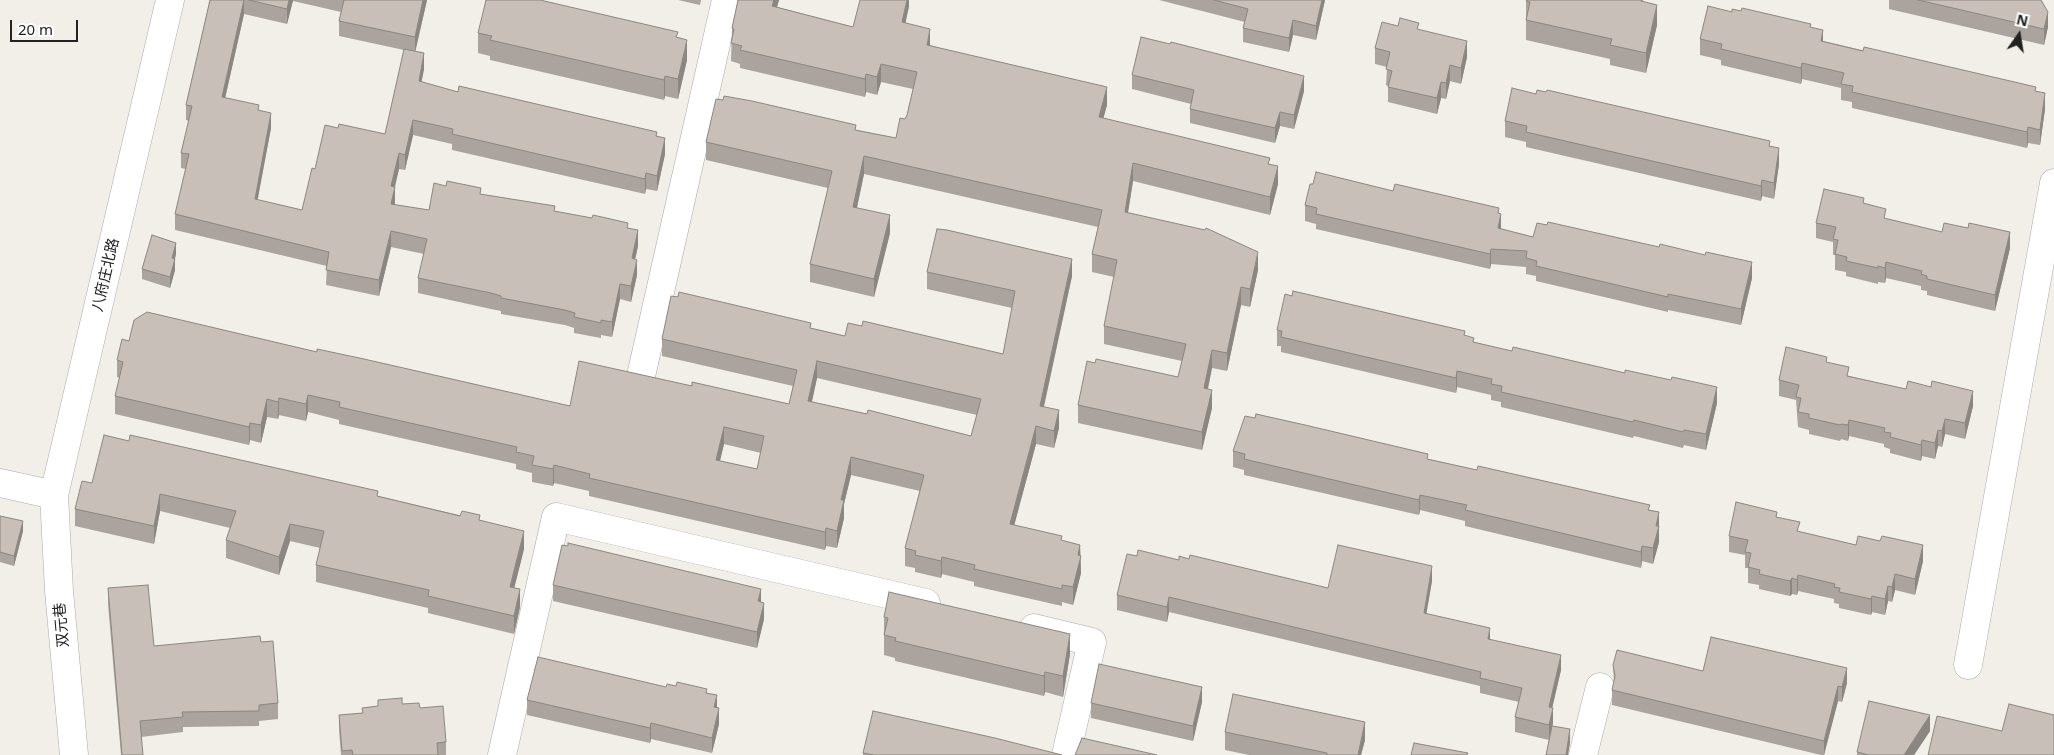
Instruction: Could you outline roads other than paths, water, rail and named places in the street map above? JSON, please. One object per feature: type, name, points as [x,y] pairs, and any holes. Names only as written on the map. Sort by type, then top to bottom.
[{"type":"street","name":"八府庄北路","points":[[54,495],[170,0]]},
{"type":"street","points":[[641,376],[726,0]]},
{"type":"street","points":[[1968,665],[2054,183]]},
{"type":"street","points":[[0,483],[54,495]]},
{"type":"street","name":"双元巷","points":[[54,495],[74,755]]},
{"type":"street","points":[[502,755],[556,517],[949,608]]},
{"type":"street","points":[[1006,622],[1092,642],[1066,755]]},
{"type":"street","points":[[1584,755],[1600,687]]}]
